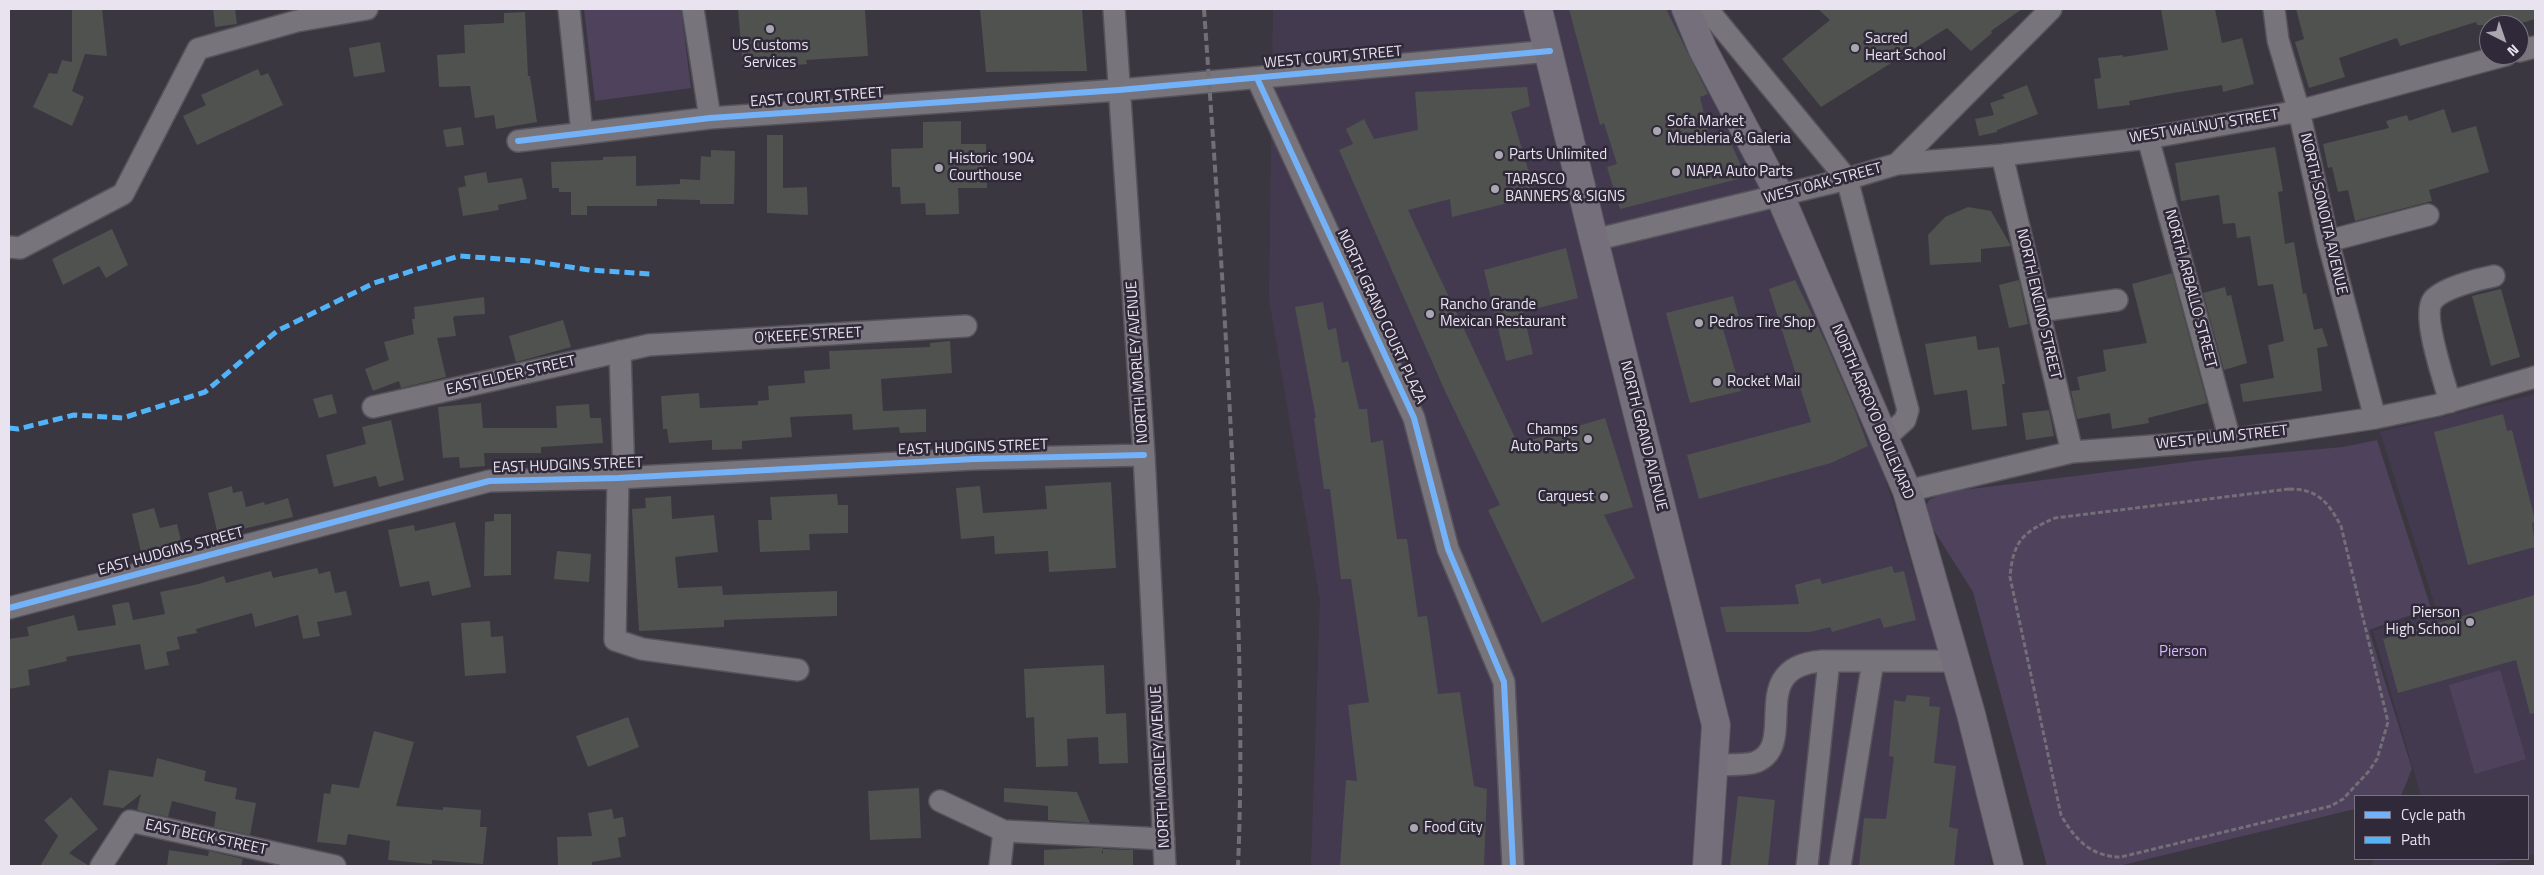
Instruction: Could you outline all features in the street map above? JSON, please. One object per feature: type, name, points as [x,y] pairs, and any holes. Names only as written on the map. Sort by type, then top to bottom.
[{"type":"main road","name":"NORTH GRAND AVENUE","points":[[1538,9],[1550,51],[1594,240],[1716,725],[1706,866]]},
{"type":"main road","name":"NORTH ARROYO BOULEVARD","points":[[1686,9],[1703,50],[1780,196],[1907,491],[1955,661],[2009,866]]},
{"type":"street","points":[[9,247],[20,248],[123,194],[198,48],[296,15],[367,9]]},
{"type":"street","points":[[569,9],[582,133]]},
{"type":"street","points":[[694,9],[710,118]]},
{"type":"street","name":"NORTH MORLEY AVENUE","points":[[1114,9],[1144,454],[1166,866]]},
{"type":"street","points":[[1707,9],[1847,179],[1908,410],[1905,420],[1884,439]]},
{"type":"street","name":"WEST OAK STREET","points":[[1594,240],[1780,196],[1897,164],[2051,9]]},
{"type":"street","name":"NORTH SONOITA AVENUE","points":[[2274,9],[2278,40],[2299,111],[2328,241],[2375,418]]},
{"type":"street","name":"WEST COURT STREET","points":[[1119,90],[1550,51]]},
{"type":"street","name":"WEST WALNUT STREET","points":[[1897,164],[2002,156],[2148,138],[2299,111],[2479,62]]},
{"type":"street","name":"NORTH GRAND COURT PLAZA","points":[[1257,78],[1414,418],[1448,549],[1504,682],[1513,866]]},
{"type":"street","name":"EAST COURT STREET","points":[[518,141],[710,118],[1119,90]]},
{"type":"street","name":"NORTH ARBALLO STREET","points":[[2148,138],[2230,440]]},
{"type":"street","name":"NORTH ENCINO STREET","points":[[2002,156],[2072,452]]},
{"type":"street","points":[[2328,241],[2428,215]]},
{"type":"street","points":[[2450,402],[2432,338],[2429,307],[2434,299],[2448,291],[2494,276]]},
{"type":"street","points":[[2040,311],[2117,300]]},
{"type":"street","name":"O'KEEFE STREET","points":[[649,345],[966,326]]},
{"type":"street","name":"EAST ELDER STREET","points":[[372,407],[649,345]]},
{"type":"street","points":[[620,351],[621,478],[615,640],[642,649],[798,670]]},
{"type":"street","name":"WEST PLUM STREET","points":[[1907,491],[2072,452],[2230,440],[2375,418],[2450,402],[2535,377]]},
{"type":"street","name":"EAST HUDGINS STREET","points":[[9,608],[489,481],[621,478],[974,459],[1144,454]]},
{"type":"street","points":[[1807,866],[1829,661]]},
{"type":"street","points":[[1714,765],[1756,762],[1768,752],[1775,736],[1775,710],[1781,684],[1787,673],[1795,666],[1805,662],[1829,661],[1955,661]]},
{"type":"street","points":[[1840,866],[1873,661]]},
{"type":"street","points":[[940,801],[1004,832],[1164,839]]},
{"type":"street","name":"EAST BECK STREET","points":[[101,866],[130,822],[335,866]]},
{"type":"street","points":[[1000,866],[1004,832]]},
{"type":"path","points":[[2289,489],[2305,489],[2331,508],[2341,526],[2388,722],[2377,759],[2369,771],[2350,792],[2331,806],[2121,857],[2108,857],[2095,853],[2078,841],[2062,815],[2010,577],[2012,558],[2019,543],[2032,528],[2055,518],[2289,489]]},
{"type":"shaded area","points":[[1273,9],[1676,9],[1795,246],[1870,430],[1979,781],[1991,866],[1311,866],[1320,600],[1269,299]]},
{"type":"shaded area","name":"Pierson High School","points":[[2535,394],[2535,854],[2529,856],[2529,795],[2421,795],[2373,631],[2437,612],[2380,432]]},
{"type":"shaded area","points":[[2372,860],[2514,860],[2490,866],[2373,866]]},
{"type":"green space","points":[[584,9],[681,9],[691,88],[595,101]]},
{"type":"green space","name":"Pierson","points":[[2377,440],[2431,608],[2369,630],[2412,769],[2401,795],[2354,795],[2354,809],[2119,866],[2047,866],[1973,592],[1928,521],[1924,509],[1929,500],[1947,492],[2219,458],[2343,447]]},
{"type":"green space","points":[[2500,670],[2526,759],[2475,774],[2449,685]]},
{"type":"building","points":[[72,9],[102,9],[107,56],[85,54],[72,91],[84,97],[72,126],[33,107],[49,73],[57,74],[62,60],[72,62]]},
{"type":"building","points":[[213,9],[235,9],[237,24],[215,27]]},
{"type":"building","points":[[738,9],[865,9],[868,56],[806,60],[807,64],[743,70]]},
{"type":"building","points":[[980,9],[1082,9],[1087,71],[986,72]]},
{"type":"building","points":[[1569,9],[1666,9],[1708,94],[1700,97],[1710,139],[1727,134],[1746,177],[1620,209],[1607,167],[1617,164],[1604,123],[1600,125]]},
{"type":"building","name":"Sacred Heart School","points":[[1818,9],[2022,9],[1991,31],[1992,33],[1971,51],[1947,28],[1821,107],[1782,59],[1830,20]]},
{"type":"building","points":[[2161,9],[2215,9],[2222,43],[2242,38],[2254,84],[2223,92],[2222,85],[2129,101],[2130,105],[2098,109],[2094,79],[2101,78],[2098,58],[2123,55],[2123,57],[2168,50]]},
{"type":"building","points":[[2296,9],[2535,9],[2535,19],[2529,21],[2529,15],[2479,15],[2479,25],[2476,22],[2400,46],[2397,38],[2339,58],[2345,77],[2309,88],[2295,42],[2304,39]]},
{"type":"building","points":[[525,12],[528,76],[530,76],[537,122],[496,129],[494,115],[475,118],[470,86],[439,87],[437,55],[465,53],[464,25],[504,23],[504,13]]},
{"type":"building","points":[[380,42],[385,72],[354,77],[349,48]]},
{"type":"building","points":[[258,69],[261,76],[268,73],[283,105],[197,145],[183,116],[206,105],[201,95]]},
{"type":"building","points":[[2027,85],[2038,114],[1997,130],[1997,132],[1979,136],[1975,119],[1994,115],[1990,103],[2005,98],[2002,95]]},
{"type":"building","points":[[1527,87],[1530,106],[1511,112],[1536,196],[1452,217],[1450,199],[1408,210],[1518,444],[1605,418],[1633,507],[1604,515],[1635,578],[1542,623],[1488,510],[1500,505],[1445,391],[1339,150],[1353,144],[1346,129],[1364,119],[1374,139],[1418,130],[1415,92]]},
{"type":"building","points":[[2444,109],[2452,133],[2476,126],[2489,172],[2429,190],[2432,201],[2355,221],[2348,190],[2338,192],[2332,167],[2328,168],[2323,144],[2389,128],[2386,121],[2407,115],[2409,121]]},
{"type":"building","name":"Historic 1904 Courthouse","points":[[961,121],[961,144],[986,144],[987,188],[958,188],[959,214],[926,215],[925,203],[901,204],[900,187],[892,187],[891,149],[923,148],[923,122]]},
{"type":"building","points":[[461,127],[464,145],[446,147],[443,130]]},
{"type":"building","points":[[767,135],[783,135],[783,188],[807,187],[808,215],[767,213]]},
{"type":"building","points":[[2275,147],[2283,191],[2278,192],[2285,244],[2294,242],[2303,294],[2306,293],[2314,330],[2322,328],[2328,346],[2317,348],[2322,391],[2243,402],[2240,384],[2274,378],[2268,345],[2284,341],[2273,284],[2258,286],[2250,236],[2237,238],[2235,223],[2223,224],[2219,195],[2181,201],[2175,163]]},
{"type":"building","points":[[711,150],[735,151],[734,204],[700,204],[700,200],[657,199],[657,206],[587,206],[587,215],[571,215],[571,192],[559,192],[559,188],[552,188],[551,162],[603,160],[603,157],[636,156],[636,186],[680,184],[680,179],[700,180],[701,156],[711,157]]},
{"type":"building","points":[[486,172],[488,183],[522,178],[527,199],[498,205],[499,210],[463,216],[458,188],[466,186],[464,176]]},
{"type":"building","points":[[1968,207],[1991,211],[2011,246],[1981,249],[1981,262],[1930,265],[1928,235],[1945,217]]},
{"type":"building","points":[[112,229],[128,265],[106,278],[99,266],[63,285],[52,259]]},
{"type":"building","points":[[1566,248],[1578,298],[1523,312],[1533,354],[1506,361],[1484,270]]},
{"type":"building","points":[[2172,273],[2207,403],[2148,418],[2149,423],[2112,429],[2110,413],[2077,419],[2071,391],[2080,390],[2077,377],[2106,371],[2103,350],[2147,343],[2132,284]]},
{"type":"building","points":[[1795,280],[1826,343],[1868,446],[1831,463],[1699,499],[1687,455],[1811,422],[1769,289]]},
{"type":"building","points":[[2019,280],[2028,324],[2009,328],[1999,285]]},
{"type":"building","points":[[2225,287],[2227,296],[2231,295],[2247,363],[2224,370],[2203,293]]},
{"type":"building","points":[[2501,289],[2520,357],[2491,366],[2472,296]]},
{"type":"building","points":[[1733,296],[1739,317],[1721,322],[1741,391],[1690,403],[1666,313]]},
{"type":"building","points":[[484,297],[485,314],[455,316],[453,318],[456,336],[437,338],[446,377],[401,388],[399,381],[373,391],[365,369],[389,360],[384,342],[414,334],[412,319],[415,319],[414,307]]},
{"type":"building","points":[[1323,302],[1328,330],[1336,328],[1342,363],[1348,361],[1359,409],[1367,409],[1371,443],[1383,440],[1397,539],[1407,539],[1418,617],[1427,616],[1438,694],[1460,692],[1474,786],[1487,789],[1484,866],[1340,866],[1346,780],[1357,781],[1348,705],[1369,702],[1351,579],[1341,579],[1330,489],[1324,489],[1314,418],[1316,418],[1295,307]]},
{"type":"building","points":[[563,320],[571,347],[516,362],[509,336]]},
{"type":"building","points":[[1976,336],[1978,350],[1999,347],[2005,384],[2002,384],[2007,426],[1972,430],[1967,390],[1934,395],[1925,344]]},
{"type":"building","points":[[950,341],[952,373],[881,379],[883,411],[926,409],[926,432],[900,433],[899,427],[853,430],[852,414],[790,417],[792,437],[742,441],[742,449],[712,450],[712,440],[669,443],[667,429],[663,429],[661,396],[699,393],[700,408],[758,405],[758,401],[769,400],[768,386],[805,383],[804,371],[830,369],[829,351],[930,347],[930,343]]},
{"type":"building","points":[[332,394],[337,413],[319,418],[313,399]]},
{"type":"building","points":[[481,403],[483,428],[557,428],[556,406],[589,404],[590,418],[601,418],[603,443],[541,447],[541,453],[484,453],[485,466],[460,468],[459,457],[443,458],[438,407]]},
{"type":"building","points":[[2049,410],[2054,436],[2026,440],[2022,413]]},
{"type":"building","points":[[2503,414],[2507,431],[2512,430],[2535,520],[2532,523],[2535,547],[2468,565],[2434,432]]},
{"type":"building","points":[[391,420],[404,480],[379,487],[376,476],[334,487],[326,455],[366,444],[362,427]]},
{"type":"building","points":[[1111,482],[1116,568],[1049,572],[1048,551],[995,554],[994,536],[961,539],[956,488],[980,486],[983,513],[1047,509],[1045,486]]},
{"type":"building","points":[[232,486],[233,493],[242,491],[246,507],[264,502],[265,505],[288,498],[293,517],[218,535],[208,493]]},
{"type":"building","points":[[837,494],[838,505],[848,505],[848,533],[809,534],[810,550],[760,552],[758,520],[772,520],[770,497]]},
{"type":"building","points":[[671,496],[672,519],[714,515],[718,552],[675,557],[678,588],[722,586],[723,595],[837,591],[837,616],[724,620],[724,627],[639,631],[632,509],[646,508],[645,498]]},
{"type":"building","points":[[154,508],[160,528],[177,524],[182,545],[142,556],[132,514]]},
{"type":"building","points":[[494,514],[511,514],[511,575],[484,576],[485,522],[494,521]]},
{"type":"building","points":[[455,522],[471,587],[432,596],[429,581],[400,587],[388,530],[414,525],[415,531]]},
{"type":"building","points":[[557,551],[591,554],[589,582],[554,579]]},
{"type":"building","points":[[1892,566],[1894,573],[1904,571],[1916,620],[1884,628],[1880,618],[1832,632],[1830,627],[1810,632],[1726,632],[1720,607],[1799,604],[1795,585],[1820,578],[1822,584]]},
{"type":"building","points":[[317,568],[319,574],[330,571],[335,593],[346,591],[352,615],[317,622],[320,636],[303,639],[298,615],[255,627],[252,613],[196,629],[197,633],[177,637],[180,649],[166,652],[169,665],[145,670],[140,644],[66,657],[67,661],[28,670],[30,685],[9,689],[9,639],[29,636],[27,627],[74,615],[78,631],[116,625],[112,605],[129,602],[133,620],[165,614],[160,592],[199,584],[224,576],[226,583],[271,571],[273,578]]},
{"type":"building","points":[[2535,595],[2535,713],[2530,714],[2516,660],[2398,693],[2383,639]]},
{"type":"building","points":[[490,621],[491,637],[503,636],[506,673],[465,676],[461,623]]},
{"type":"building","points":[[1104,665],[1106,714],[1126,713],[1128,763],[1099,764],[1098,737],[1067,739],[1068,766],[1036,767],[1034,717],[1026,718],[1024,669]]},
{"type":"building","points":[[1907,695],[1930,697],[1929,706],[1940,707],[1934,763],[1956,766],[1949,827],[1958,829],[1954,866],[1859,866],[1864,818],[1886,819],[1894,757],[1889,756],[1894,700],[1905,702]]},
{"type":"building","points":[[628,717],[639,747],[588,767],[576,736]]},
{"type":"building","points":[[374,731],[414,742],[396,806],[443,810],[443,807],[481,810],[480,827],[487,827],[483,864],[432,860],[432,864],[388,860],[390,841],[348,834],[346,845],[317,842],[324,793],[330,794],[332,784],[359,788]]},
{"type":"building","points":[[157,758],[206,771],[204,781],[237,788],[235,799],[256,803],[250,835],[214,827],[216,812],[172,801],[168,817],[137,810],[141,794],[123,808],[103,805],[109,770],[153,777]]},
{"type":"building","points":[[919,788],[921,838],[870,840],[868,791]]},
{"type":"building","points":[[1004,788],[1077,792],[1090,823],[1048,820],[1048,806],[1004,802]]},
{"type":"building","points":[[1738,796],[1775,800],[1768,866],[1730,866]]},
{"type":"building","points":[[71,797],[98,829],[69,853],[89,866],[40,866],[58,836],[44,820]]},
{"type":"building","points":[[612,809],[614,819],[623,817],[626,836],[618,838],[621,857],[592,862],[592,866],[558,866],[557,837],[592,836],[588,813]]},
{"type":"building","points":[[1103,848],[1102,853],[1103,854],[1103,849],[1133,850],[1133,866],[1044,866],[1044,850]]},
{"type":"building","points":[[169,850],[208,856],[209,851],[243,859],[241,866],[167,866]]},
{"type":"railway","points":[[1204,9],[1225,329],[1235,521],[1240,737],[1238,866]]},
{"type":"marked path","points":[[9,428],[18,429],[74,415],[123,418],[205,392],[277,331],[374,283],[459,256],[530,261],[590,270],[650,274]]},
{"type":"cycle path","points":[[518,141],[710,118],[1119,90],[1550,51]]},
{"type":"cycle path","points":[[1257,78],[1414,418],[1448,549],[1504,682],[1513,866]]},
{"type":"cycle path","points":[[9,608],[489,481],[618,478],[974,459],[1144,455]]},
{"type":"place","name":"US Customs Services","points":[[770,29]]},
{"type":"place","name":"Sacred Heart School","points":[[1855,48]]},
{"type":"place","name":"Sofa Market Muebleria & Galeria","points":[[1657,131]]},
{"type":"place","name":"Parts Unlimited","points":[[1499,155]]},
{"type":"place","name":"Historic 1904 Courthouse","points":[[939,168]]},
{"type":"place","name":"NAPA Auto Parts","points":[[1676,172]]},
{"type":"place","name":"TARASCO BANNERS & SIGNS","points":[[1495,189]]},
{"type":"place","name":"Rancho Grande Mexican Restaurant","points":[[1430,314]]},
{"type":"place","name":"Pedros Tire Shop","points":[[1699,323]]},
{"type":"place","name":"Rocket Mail","points":[[1717,382]]},
{"type":"place","name":"Champs Auto Parts","points":[[1588,439]]},
{"type":"place","name":"Carquest","points":[[1604,497]]},
{"type":"place","name":"Pierson High School","points":[[2470,622]]},
{"type":"place","name":"Food City","points":[[1414,828]]}]
